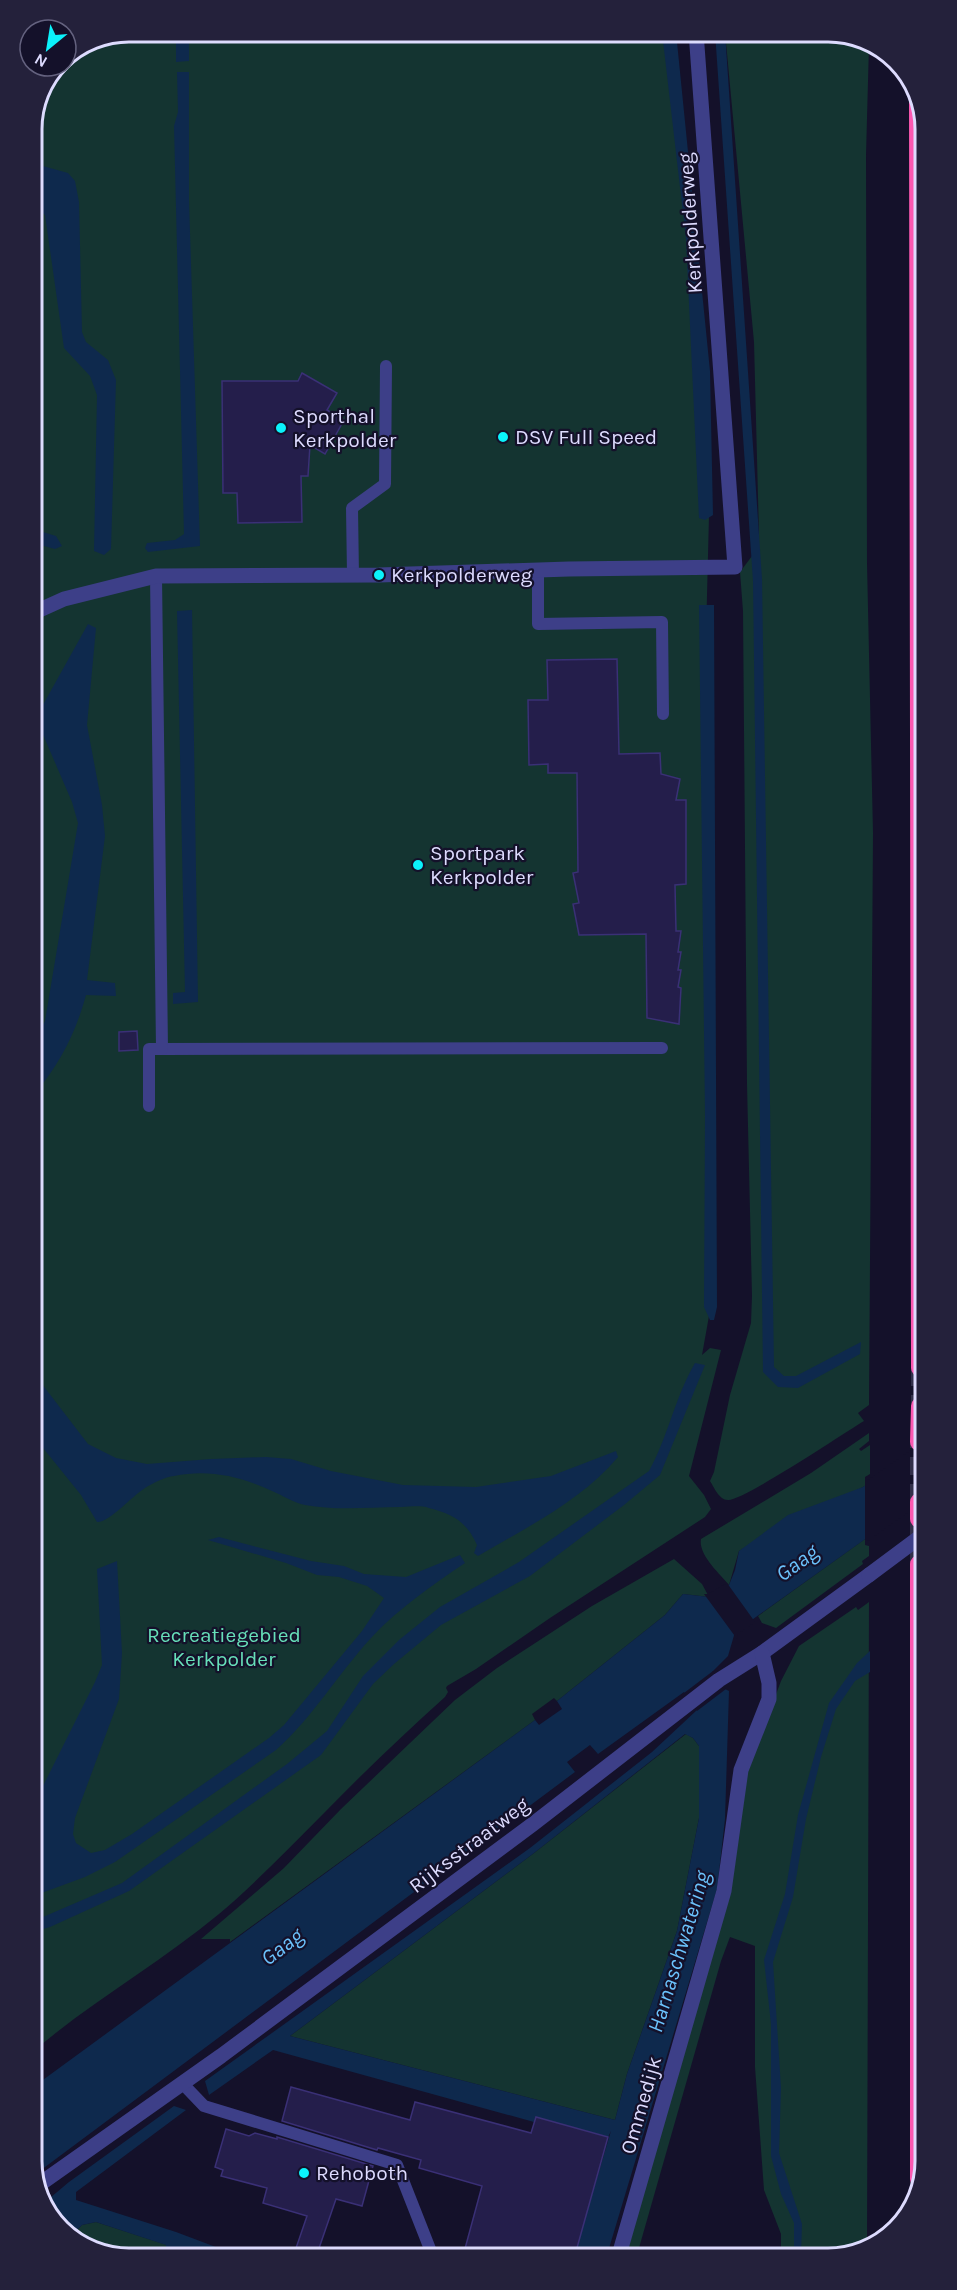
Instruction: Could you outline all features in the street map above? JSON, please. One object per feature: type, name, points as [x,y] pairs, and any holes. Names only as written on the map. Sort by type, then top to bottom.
[{"type":"street","name":"Kerkpolderweg","points":[[42,609],[64,599],[156,576],[353,575],[735,567],[697,42]]},
{"type":"street","name":"Rijksstraatweg","points":[[45,2181],[182,2083],[533,1824],[690,1701],[762,1653],[868,1575],[915,1524]]},
{"type":"street","name":"Ommedijk","points":[[621,2248],[724,1891],[741,1770],[769,1699],[769,1683],[762,1653]]},
{"type":"lane","points":[[353,575],[352,508],[385,484],[386,366]]},
{"type":"lane","points":[[538,570],[538,624],[662,622],[663,714]]},
{"type":"lane","points":[[156,576],[162,1049]]},
{"type":"lane","points":[[149,1106],[149,1049],[662,1048]]},
{"type":"lane","points":[[182,2083],[204,2106],[397,2165],[430,2248]]},
{"type":"green space","name":"Sportpark Kerkpolder","points":[[129,42],[667,42],[699,331],[709,516],[705,675],[709,1316],[702,1355],[710,1348],[721,1350],[689,1476],[704,1495],[711,1509],[705,1517],[447,1686],[448,1692],[445,1697],[370,1767],[233,1902],[174,1949],[42,2044],[42,124],[45,107],[59,78],[78,78],[78,59],[81,57],[112,44]]},
{"type":"green space","points":[[726,42],[833,42],[856,47],[869,53],[866,155],[867,563],[873,833],[869,1405],[858,1413],[864,1421],[772,1479],[728,1500],[719,1496],[710,1481],[714,1472],[730,1395],[751,1323],[752,1296],[747,1084],[743,611],[740,572],[755,552],[759,536],[754,342]]},
{"type":"green space","points":[[869,1433],[869,1441],[859,1449],[861,1451],[870,1445],[870,1474],[865,1477],[865,1486],[739,1551],[729,1585],[706,1558],[701,1539],[811,1473]]},
{"type":"green space","points":[[865,1539],[865,1545],[869,1546],[869,1556],[862,1561],[863,1564],[776,1628],[762,1623],[758,1616]]},
{"type":"green space","points":[[674,1559],[702,1584],[709,1597],[683,1594],[665,1615],[557,1701],[554,1698],[532,1714],[535,1720],[230,1942],[230,1939],[201,1939],[284,1868],[341,1809],[455,1700],[497,1668],[592,1606]]},
{"type":"green space","points":[[869,1602],[867,2238],[839,2247],[781,2248],[781,2234],[764,2190],[755,2067],[755,1946],[730,1937],[721,1961],[639,2248],[626,2248],[747,1772],[781,1681],[799,1646],[856,1607],[858,1610]]},
{"type":"green space","points":[[686,1734],[693,1738],[699,1746],[699,1818],[677,1931],[627,2074],[615,2120],[290,2036],[534,1853]]},
{"type":"green space","points":[[96,2222],[167,2245],[166,2248],[124,2248],[107,2245],[77,2230],[82,2225]]},
{"type":"water","points":[[176,42],[189,42],[189,61],[176,62]]},
{"type":"water","points":[[663,42],[677,42],[710,371],[713,515],[705,520],[699,518],[686,239]]},
{"type":"water","points":[[716,42],[726,42],[762,579],[774,1367],[784,1376],[796,1376],[861,1342],[860,1354],[798,1388],[778,1387],[763,1372],[753,581]]},
{"type":"water","points":[[177,72],[189,72],[189,201],[200,546],[148,552],[145,548],[147,543],[175,540],[184,534],[174,126],[178,112]]},
{"type":"water","points":[[42,166],[68,173],[75,181],[79,202],[82,332],[86,342],[108,360],[116,380],[111,549],[104,555],[94,551],[97,395],[90,376],[64,348],[45,215],[42,212]]},
{"type":"water","points":[[42,532],[56,536],[62,546],[55,549],[42,545]]},
{"type":"water","points":[[699,605],[714,605],[717,1307],[714,1320],[710,1320],[704,1307],[705,1116]]},
{"type":"water","points":[[192,610],[198,1002],[173,1004],[173,993],[185,992],[177,611]]},
{"type":"water","points":[[88,624],[96,628],[87,725],[102,805],[105,836],[87,980],[115,983],[116,996],[86,995],[66,1048],[42,1085],[42,1027],[45,1021],[78,823],[72,802],[42,732],[42,707]]},
{"type":"water","points":[[695,1363],[705,1365],[660,1475],[530,1576],[441,1625],[373,1684],[321,1755],[129,1891],[42,1929],[42,1917],[122,1883],[287,1764],[327,1731],[363,1676],[399,1640],[440,1607],[519,1562],[649,1471]]},
{"type":"water","points":[[42,1384],[88,1444],[116,1458],[147,1464],[266,1457],[291,1459],[331,1471],[403,1485],[476,1487],[551,1476],[616,1451],[618,1457],[603,1473],[570,1500],[478,1556],[474,1553],[477,1545],[469,1530],[452,1516],[438,1510],[419,1506],[317,1507],[297,1503],[248,1481],[224,1475],[199,1473],[159,1480],[108,1518],[97,1522],[81,1495],[42,1447]]},
{"type":"water","points":[[915,1450],[915,1503],[735,1632],[728,1656],[712,1672],[729,1691],[725,1819],[717,1889],[609,2248],[576,2248],[611,2131],[608,2137],[536,2117],[534,2122],[273,2050],[209,2095],[205,2081],[530,1848],[652,1752],[697,1710],[684,1692],[598,1754],[590,1745],[567,1762],[575,1772],[43,2169],[42,2081],[535,1720],[539,1725],[562,1709],[557,1701],[665,1615],[683,1594],[709,1597],[729,1585],[739,1551],[788,1515],[863,1487]],"holes":[[[685,1734],[693,1738],[699,1746],[699,1818],[677,1931],[627,2074],[615,2120],[290,2036],[534,1853]]]},
{"type":"water","points":[[219,1537],[311,1561],[344,1566],[364,1574],[406,1577],[460,1555],[465,1563],[416,1598],[382,1627],[359,1652],[302,1724],[276,1750],[115,1862],[85,1877],[42,1893],[42,1788],[102,1665],[97,1569],[117,1561],[122,1653],[119,1699],[75,1818],[73,1834],[76,1843],[91,1853],[105,1850],[132,1834],[269,1738],[284,1725],[362,1631],[384,1598],[367,1586],[339,1577],[317,1575],[286,1563],[208,1540]]},
{"type":"water","points":[[870,1651],[870,1672],[855,1681],[836,1709],[821,1757],[806,1819],[793,1897],[773,1962],[781,2088],[779,2153],[802,2224],[801,2248],[794,2248],[794,2223],[781,2194],[771,2156],[771,2024],[764,1960],[785,1894],[798,1815],[829,1703],[857,1663]]},
{"type":"water","points":[[174,2106],[186,2110],[76,2192],[76,2200],[218,2248],[166,2248],[166,2245],[96,2222],[82,2225],[77,2230],[64,2218],[50,2198]]},
{"type":"pier","points":[[915,1447],[915,1507],[865,1543],[865,1482]]},
{"type":"pier","points":[[727,1583],[755,1622],[738,1634],[737,1639],[704,1594]]},
{"type":"pier","points":[[713,1671],[726,1689],[697,1711],[684,1693]]},
{"type":"building","name":"Sporthal Kerkpolder","points":[[302,373],[337,393],[327,410],[344,420],[325,454],[310,445],[308,476],[301,476],[302,522],[238,523],[237,493],[223,493],[222,381],[298,381]]},
{"type":"building","points":[[617,659],[619,754],[660,753],[661,774],[680,779],[676,800],[686,800],[686,884],[675,885],[676,931],[681,931],[678,952],[681,952],[678,970],[681,970],[678,987],[681,988],[679,1024],[647,1018],[646,934],[579,935],[573,904],[579,903],[573,873],[578,872],[577,773],[548,773],[548,764],[529,765],[528,700],[548,700],[547,660]]},
{"type":"building","points":[[137,1031],[138,1050],[119,1051],[119,1032]]},
{"type":"building","points":[[291,2087],[410,2120],[415,2102],[531,2133],[536,2117],[608,2137],[577,2248],[465,2248],[482,2186],[419,2168],[421,2160],[378,2148],[377,2150],[282,2121]]},
{"type":"building","name":"Rehoboth","points":[[226,2129],[249,2136],[255,2133],[277,2139],[277,2137],[373,2166],[362,2206],[336,2199],[319,2248],[296,2248],[307,2216],[263,2203],[267,2188],[221,2176],[223,2170],[215,2167]]},
{"type":"place","name":"Sporthal Kerkpolder","points":[[281,428]]},
{"type":"place","name":"DSV Full Speed","points":[[503,437]]},
{"type":"place","name":"Kerkpolderweg","points":[[379,575]]},
{"type":"place","name":"Sportpark Kerkpolder","points":[[418,865]]},
{"type":"place","name":"Rehoboth","points":[[304,2173]]},
{"type":"water label","name":"Gaag","points":[[797,1563]]},
{"type":"water label","name":"Gaag","points":[[282,1947]]},
{"type":"water label","name":"Harnaschwatering","points":[[679,1952]]},
{"type":"park label","name":"Recreatiegebied Kerkpolder","points":[[224,1647]]}]
